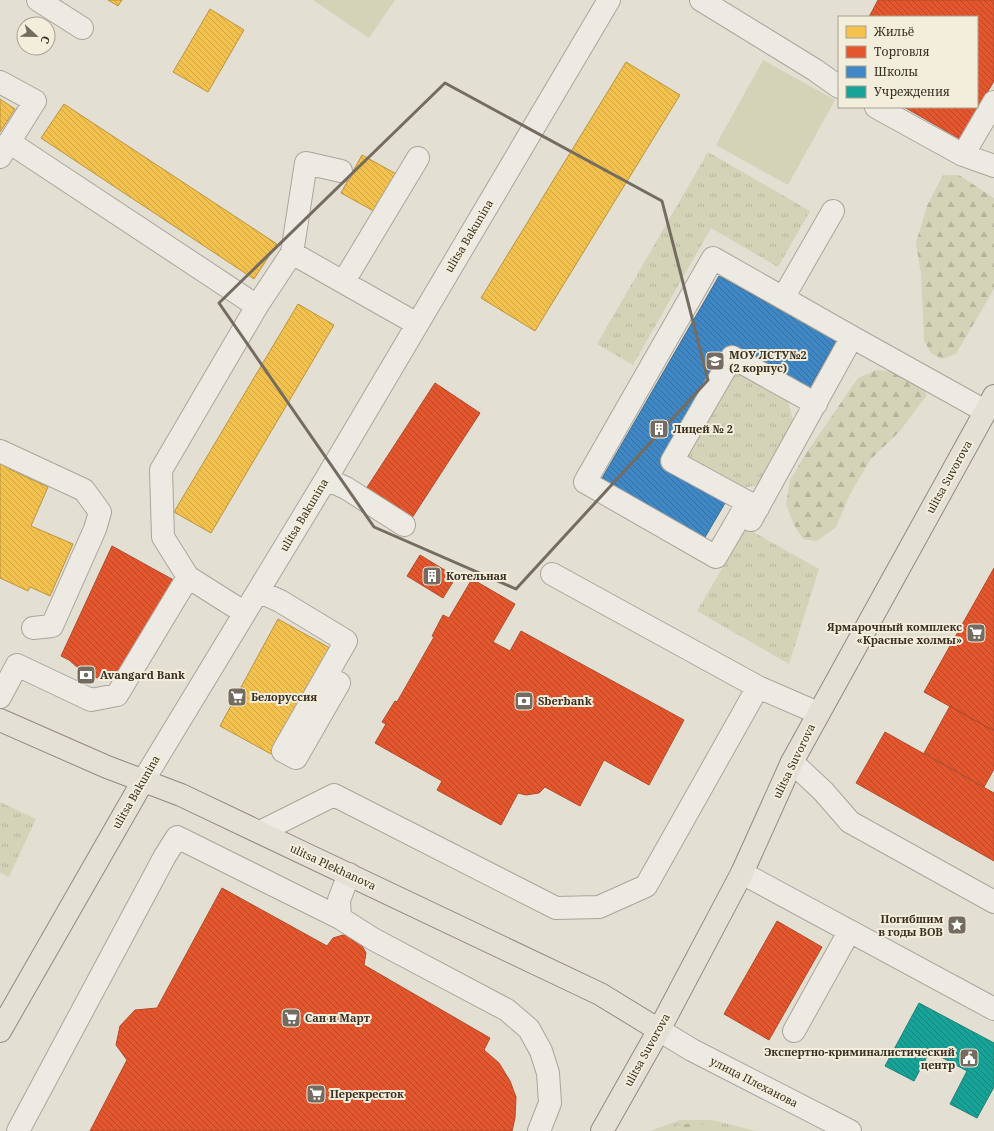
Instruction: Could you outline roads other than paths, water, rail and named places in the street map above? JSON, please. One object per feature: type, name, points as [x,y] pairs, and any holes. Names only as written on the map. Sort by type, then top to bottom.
[{"type":"main road","name":"ulitsa Suvorova","points":[[602,1131],[659,1030],[742,873],[792,762],[818,713],[990,404]]},
{"type":"main road","name":"ulitsa Plekhanova","points":[[0,720],[107,767],[181,795],[260,832],[600,994],[659,1030]]},
{"type":"main road","name":"ulitsa Bakunina","points":[[0,1031],[143,781]]},
{"type":"street","points":[[38,0],[82,28]]},
{"type":"street","name":"ulitsa Bakunina","points":[[143,781],[326,479],[609,0]]},
{"type":"street","points":[[701,0],[726,7],[838,86]]},
{"type":"street","points":[[0,82],[35,101],[5,150],[257,306]]},
{"type":"street","points":[[963,155],[994,102]]},
{"type":"street","points":[[878,108],[963,155],[994,166]]},
{"type":"street","points":[[344,281],[418,158]]},
{"type":"street","points":[[245,614],[188,577],[162,537],[162,470],[257,306],[292,252],[306,163],[341,171]]},
{"type":"street","points":[[783,298],[834,211]]},
{"type":"street","points":[[292,252],[417,324]]},
{"type":"street","points":[[852,338],[816,404],[752,510],[716,557],[585,482],[713,258],[852,338],[990,404]]},
{"type":"street","points":[[752,510],[672,461],[732,357],[816,404]]},
{"type":"street","points":[[0,451],[84,490],[100,512],[95,529],[52,626],[33,628]]},
{"type":"street","points":[[326,479],[346,488],[404,525]]},
{"type":"street","points":[[552,574],[758,687],[818,713]]},
{"type":"street","points":[[0,697],[18,665],[91,700],[117,694],[188,577]]},
{"type":"street","points":[[258,591],[280,601],[346,641],[283,751],[296,758],[339,682]]},
{"type":"street","points":[[260,832],[334,795],[556,908],[599,907],[646,886],[758,687]]},
{"type":"street","points":[[792,762],[823,791],[850,822],[994,902]]},
{"type":"street","points":[[18,1131],[165,856],[177,837],[340,918],[373,939],[507,1010],[529,1029],[542,1051],[548,1073],[550,1102],[539,1131]]},
{"type":"street","points":[[742,873],[994,1009]]},
{"type":"street","points":[[340,918],[339,900],[349,874]]},
{"type":"street","points":[[794,1031],[849,932]]},
{"type":"street","name":"улица Плеханова","points":[[659,1030],[692,1050],[850,1131]]},
{"type":"place","name":"МОУ ЛСТУ№2 (2 корпус)","points":[[715,361]]},
{"type":"place","name":"Лицей № 2","points":[[659,429]]},
{"type":"place","name":"Котельная","points":[[432,576]]},
{"type":"place","name":"Ярмарочный комплекс «Красные холмы»","points":[[976,633]]},
{"type":"place","name":"Avangard Bank","points":[[86,675]]},
{"type":"place","name":"Белоруссия","points":[[237,697]]},
{"type":"place","name":"Sberbank","points":[[524,701]]},
{"type":"place","name":"Погибшим в годы ВОВ","points":[[957,925]]},
{"type":"place","name":"Сан и Март","points":[[291,1018]]},
{"type":"place","name":"Экспертно-криминалистический центр","points":[[969,1058]]},
{"type":"place","name":"Перекресток","points":[[316,1094]]}]
